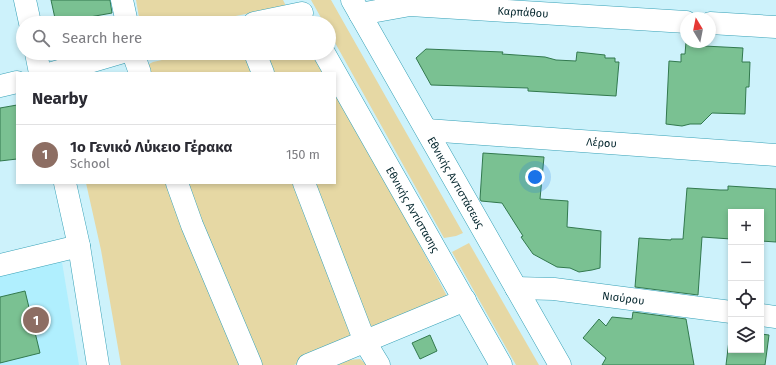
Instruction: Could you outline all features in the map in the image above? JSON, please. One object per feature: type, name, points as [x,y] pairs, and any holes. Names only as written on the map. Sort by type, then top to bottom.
[{"type":"street","points":[[25,0],[28,16]]},
{"type":"street","points":[[122,0],[125,16]]},
{"type":"street","name":"Καρπάθου","points":[[356,7],[410,5],[559,7],[680,21]]},
{"type":"street","name":"Εθνικής Αντιστάσεως","points":[[356,7],[560,365]]},
{"type":"street","points":[[284,16],[301,12]]},
{"type":"street","points":[[716,23],[776,27]]},
{"type":"street","points":[[37,60],[40,72]]},
{"type":"street","points":[[55,72],[96,60]]},
{"type":"street","points":[[135,60],[140,72]]},
{"type":"street","points":[[258,60],[263,72]]},
{"type":"street","name":"Εθνικής Αντίστασης","points":[[328,60],[335,72]]},
{"type":"street","name":"Εθνικής Αντίστασης","points":[[336,74],[502,365]]},
{"type":"street","points":[[0,86],[16,82]]},
{"type":"street","name":"Λέρου","points":[[427,130],[776,155]]},
{"type":"street","points":[[65,184],[79,246],[98,365]]},
{"type":"street","points":[[177,184],[192,225],[251,365]]},
{"type":"street","points":[[304,184],[365,342],[379,365]]},
{"type":"street","points":[[0,265],[79,246]]},
{"type":"street","name":"Νισύρου","points":[[516,288],[554,289],[728,312]]},
{"type":"street","points":[[308,365],[464,300]]},
{"type":"street","points":[[764,315],[776,317]]},
{"type":"shaded area","points":[[136,0],[283,0],[286,6],[235,16],[139,16]]},
{"type":"shaded area","points":[[311,0],[331,0],[463,233],[444,238],[336,45],[336,16],[320,16]]},
{"type":"shaded area","points":[[162,60],[251,60],[256,72],[149,72],[149,64]]},
{"type":"shaded area","points":[[266,60],[321,60],[327,72],[271,72]]},
{"type":"shaded area","points":[[336,88],[448,298],[370,332],[313,184],[336,184]]},
{"type":"shaded area","points":[[86,184],[167,184],[241,365],[121,365],[101,250]]},
{"type":"shaded area","points":[[182,184],[298,184],[355,338],[294,365],[256,365]]},
{"type":"shaded area","points":[[469,243],[539,365],[516,365],[452,252]]},
{"type":"shaded area","points":[[62,262],[79,365],[0,365],[0,276]]},
{"type":"shaded area","points":[[360,359],[367,365],[337,365],[349,360]]},
{"type":"building","points":[[51,0],[110,0],[112,13],[95,16],[54,16]]},
{"type":"building","points":[[716,47],[743,48],[742,62],[750,62],[749,87],[746,87],[745,114],[712,113],[701,124],[682,126],[666,124],[669,61],[681,62],[681,54],[685,54],[686,48],[716,48]]},
{"type":"building","points":[[426,49],[503,52],[502,54],[576,61],[577,52],[605,55],[605,58],[615,58],[615,62],[619,62],[616,96],[528,91],[528,88],[431,85],[416,58]]},
{"type":"building","points":[[16,105],[16,159],[0,161],[0,108]]},
{"type":"building","points":[[483,153],[544,157],[540,199],[568,201],[567,227],[601,231],[600,268],[579,272],[570,268],[557,267],[533,254],[521,237],[523,236],[502,203],[481,201],[480,199]]},
{"type":"building","points":[[728,186],[776,189],[776,242],[764,241],[764,209],[728,209],[728,239],[702,237],[698,295],[635,287],[639,238],[671,240],[683,239],[687,188],[728,190]]},
{"type":"building","points":[[25,291],[40,353],[0,363],[0,297]]},
{"type":"building","points":[[633,312],[686,319],[694,365],[602,365],[606,358],[583,338],[599,319],[606,326],[612,317],[632,319]]},
{"type":"building","points":[[764,334],[769,335],[765,365],[726,365],[728,348],[728,353],[764,353]]},
{"type":"building","points":[[430,335],[437,351],[420,359],[412,343]]},
{"type":"place","name":"1ο Γενικό Λύκειο Γέρακα","points":[[36,320]]}]
